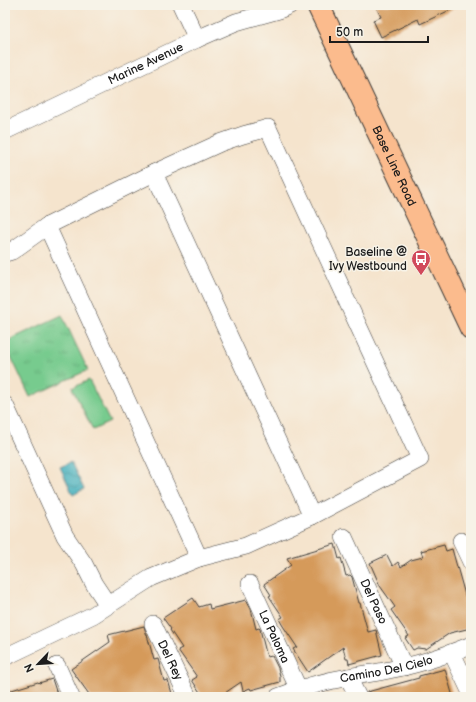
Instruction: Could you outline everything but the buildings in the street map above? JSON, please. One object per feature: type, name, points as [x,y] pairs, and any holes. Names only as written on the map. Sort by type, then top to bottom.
[{"type":"main road","name":"Base Line Road","points":[[318,5],[471,328]]},
{"type":"street","points":[[181,5],[197,40]]},
{"type":"street","name":"Marine Avenue","points":[[5,131],[236,22],[279,10],[290,5]]},
{"type":"street","points":[[5,252],[12,250],[47,226],[154,173],[220,143],[268,128],[420,459],[312,516],[246,546],[199,558],[151,578],[93,615],[5,657]]},
{"type":"street","points":[[154,173],[312,516]]},
{"type":"street","points":[[47,226],[199,558]]},
{"type":"street","points":[[5,405],[65,536],[84,564],[94,584],[108,605]]},
{"type":"street","name":"Del Paso","points":[[344,537],[404,667]]},
{"type":"street","points":[[461,541],[471,562]]},
{"type":"street","name":"La Paloma","points":[[250,584],[299,690]]},
{"type":"street","name":"Del Rey","points":[[153,624],[188,697]]},
{"type":"street","name":"Camino Del Cielo","points":[[278,697],[316,684],[404,667],[452,653],[471,645]]},
{"type":"street","points":[[452,653],[471,693]]},
{"type":"street","points":[[57,666],[71,697]]},
{"type":"street","points":[[348,677],[358,697]]},
{"type":"green space","points":[[62,315],[88,370],[30,397],[5,342]]},
{"type":"green space","points":[[89,380],[110,422],[93,430],[72,388]]},
{"type":"water","points":[[71,462],[84,489],[73,495],[60,467]]},
{"type":"place","name":"Baseline @ Ivy Westbound","points":[[421,276]]}]
